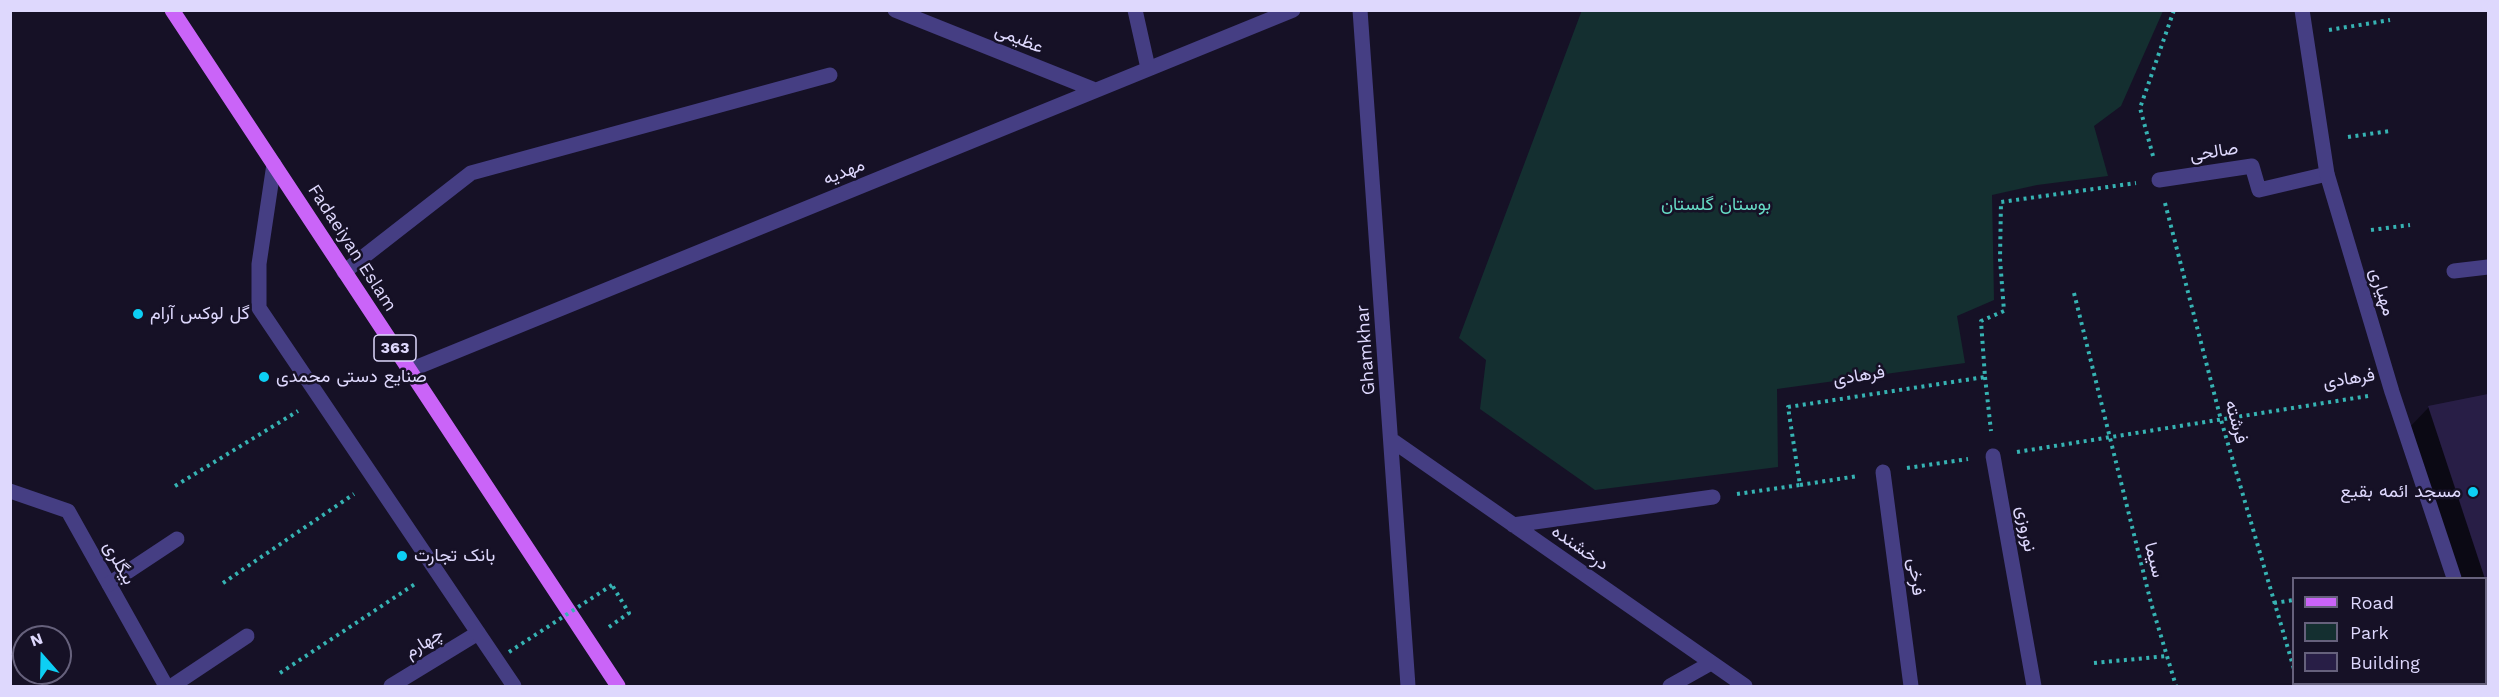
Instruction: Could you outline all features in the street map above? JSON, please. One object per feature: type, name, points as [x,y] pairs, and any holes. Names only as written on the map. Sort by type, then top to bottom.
[{"type":"main road","name":"Fadaeiyan Eslam","points":[[172,10],[618,687]]},
{"type":"street","name":"عظیمی","points":[[895,10],[1095,90]]},
{"type":"street","points":[[1135,10],[1148,68]]},
{"type":"street","name":"مهدیه","points":[[410,370],[1293,10]]},
{"type":"street","name":"Ghamkhar","points":[[1360,10],[1393,441],[1408,687]]},
{"type":"street","name":"مهیاری","points":[[2302,10],[2321,142],[2343,234],[2453,577]]},
{"type":"street","points":[[345,272],[471,173],[830,75]]},
{"type":"street","points":[[274,164],[259,264],[259,308],[514,687]]},
{"type":"street","name":"صالحی","points":[[2159,180],[2252,166],[2259,190],[2327,174]]},
{"type":"street","points":[[2454,271],[2488,267]]},
{"type":"street","name":"درخشنده","points":[[1393,441],[1745,687]]},
{"type":"street","name":"نوروزی","points":[[1993,456],[2034,687]]},
{"type":"street","name":"فرخی","points":[[1883,472],[1911,687]]},
{"type":"street","name":"بیگلری","points":[[10,491],[68,511],[166,687]]},
{"type":"street","points":[[1513,525],[1713,497]]},
{"type":"street","points":[[109,584],[177,539]]},
{"type":"street","name":"چهارم","points":[[390,687],[478,633]]},
{"type":"street","points":[[172,687],[248,636]]},
{"type":"street","points":[[1670,687],[1712,663]]},
{"type":"path","name":"فرشته","points":[[2175,10],[2140,108],[2221,420],[2292,662]]},
{"type":"path","points":[[2305,33],[2390,20]]},
{"type":"path","points":[[2321,142],[2390,131]]},
{"type":"path","points":[[1993,456],[1981,321],[2004,310],[2000,260],[2001,202],[2159,180]]},
{"type":"path","points":[[2343,234],[2410,225]]},
{"type":"path","name":"سیما","points":[[2074,293],[2109,439],[2175,687]]},
{"type":"path","name":"فرهادی","points":[[1713,497],[1800,485],[1788,407],[1985,377]]},
{"type":"path","name":"فرهادی","points":[[1993,456],[2392,392]]},
{"type":"path","points":[[176,486],[320,398]]},
{"type":"path","points":[[223,583],[374,480]]},
{"type":"path","points":[[280,673],[436,570]]},
{"type":"path","points":[[509,652],[612,585],[629,613]]},
{"type":"path","points":[[2274,603],[2292,600]]},
{"type":"path","points":[[2094,663],[2167,656]]},
{"type":"green space","name":"بوستان گلستان","points":[[1582,10],[2163,11],[2121,106],[2094,126],[2108,176],[2037,185],[1992,195],[1994,300],[1957,316],[1965,363],[1777,389],[1778,467],[1595,490],[1480,409],[1486,360],[1459,338]]},
{"type":"building","name":"مسجد ائمه بقیع","points":[[2488,394],[2488,588],[2487,577],[2484,577],[2428,406]]},
{"type":"place","name":"گل لوکس آرام","points":[[138,314]]},
{"type":"place","name":"صنایع دستی محمدی","points":[[264,377]]},
{"type":"place","name":"مسجد ائمه بقیع","points":[[2473,492]]},
{"type":"place","name":"بانک تجارت","points":[[402,556]]}]
